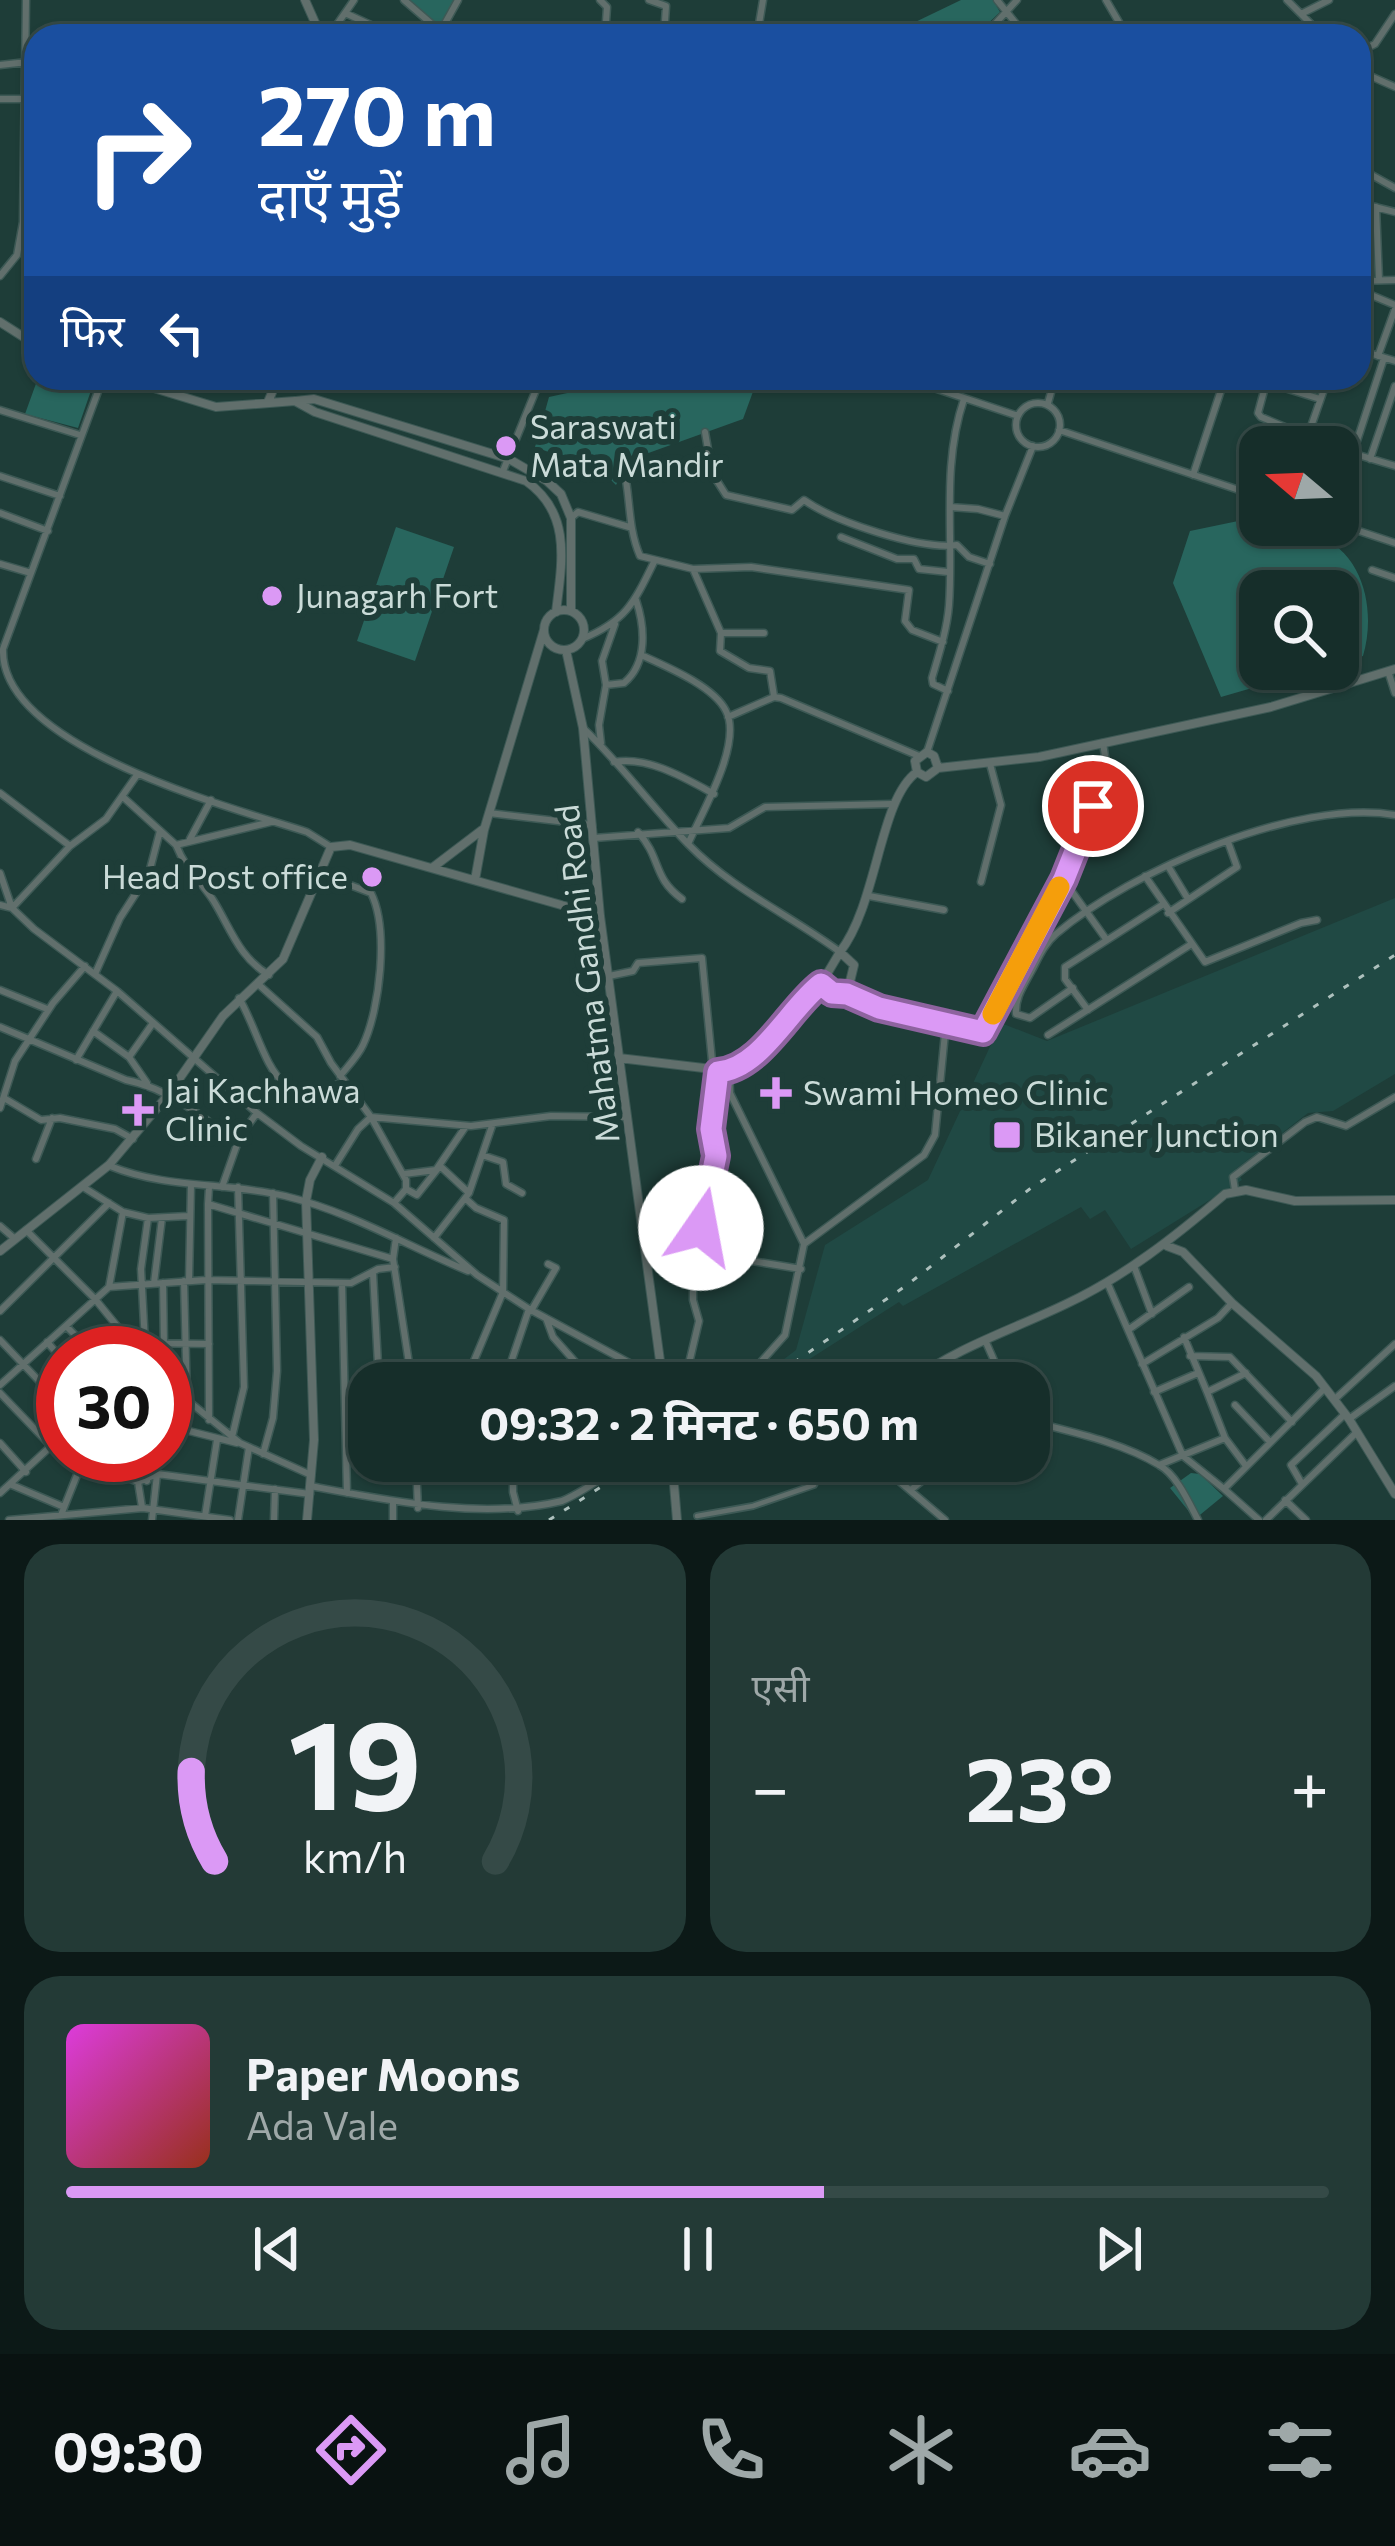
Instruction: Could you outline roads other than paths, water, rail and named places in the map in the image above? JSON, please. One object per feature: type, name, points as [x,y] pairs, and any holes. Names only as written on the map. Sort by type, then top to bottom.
[{"type":"street","points":[[335,24],[354,0]]},
{"type":"street","points":[[404,0],[429,24]]},
{"type":"street","points":[[649,0],[666,6],[665,24]]},
{"type":"street","points":[[997,0],[1016,24]]},
{"type":"street","points":[[995,24],[1018,0]]},
{"type":"street","points":[[1287,0],[1310,24]]},
{"type":"street","points":[[1301,14],[1329,0]]},
{"type":"street","points":[[457,1],[469,1]]},
{"type":"street","points":[[345,13],[368,24]]},
{"type":"street","points":[[1371,46],[1395,14]]},
{"type":"street","points":[[0,276],[13,264],[20,241],[24,146]]},
{"type":"street","points":[[1371,206],[1395,212]]},
{"type":"street","points":[[1376,207],[1379,280]]},
{"type":"street","points":[[1371,282],[1395,280]]},
{"type":"street","points":[[1359,430],[1395,307]]},
{"type":"street","points":[[1371,354],[1395,362]]},
{"type":"street","points":[[1370,459],[1395,386]]},
{"type":"street","points":[[98,390],[32,574],[3,633],[4,673],[22,700],[78,747],[137,775],[315,835],[331,847],[350,845],[600,916]]},
{"type":"street","points":[[160,390],[215,407],[314,399],[509,460],[561,494],[571,518],[571,611]]},
{"type":"street","points":[[268,402],[273,390]]},
{"type":"street","points":[[503,471],[536,390]]},
{"type":"street","points":[[942,390],[1018,416]]},
{"type":"street","points":[[1047,405],[1051,390]]},
{"type":"street","points":[[1193,475],[1221,390]]},
{"type":"street","points":[[1264,390],[1258,413],[1281,426]]},
{"type":"street","points":[[1297,390],[1320,399]]},
{"type":"street","points":[[1311,426],[1323,390]]},
{"type":"street","points":[[948,691],[933,684],[932,678],[950,601],[950,466],[964,399]]},
{"type":"street","points":[[295,401],[315,412],[503,471],[538,489],[556,513],[562,549],[556,612]]},
{"type":"street","points":[[1033,404],[1047,405],[1058,415],[1060,430],[1048,444],[1033,446],[1019,434],[1018,416],[1033,404]]},
{"type":"street","points":[[0,410],[80,435]]},
{"type":"street","points":[[1060,430],[1239,490]]},
{"type":"street","points":[[706,432],[715,482],[726,495],[792,510],[804,500],[883,532],[957,545],[968,557],[990,564]]},
{"type":"street","points":[[917,772],[915,761],[923,754],[948,691],[1033,446]]},
{"type":"street","points":[[1359,455],[1395,466]]},
{"type":"street","points":[[623,465],[631,502],[629,527],[640,556],[693,569],[751,567],[909,590],[905,621],[912,629],[943,642]]},
{"type":"street","points":[[0,476],[60,496]]},
{"type":"street","points":[[950,507],[1006,516]]},
{"type":"street","points":[[571,518],[578,512],[629,527]]},
{"type":"street","points":[[0,513],[48,531]]},
{"type":"street","points":[[1359,531],[1395,543]]},
{"type":"street","points":[[841,538],[897,559],[914,560],[926,572],[949,572]]},
{"type":"street","points":[[602,746],[599,725],[606,686],[602,662],[615,624],[636,600],[655,561]]},
{"type":"street","points":[[0,564],[32,574]]},
{"type":"street","points":[[693,569],[721,634],[718,645],[724,656],[749,668],[770,671],[774,697]]},
{"type":"street","points":[[1372,570],[1395,578]]},
{"type":"street","points":[[606,686],[628,680],[641,655],[643,622],[636,600]]},
{"type":"street","points":[[475,880],[484,830],[546,621],[556,612],[571,611],[581,620],[582,639]]},
{"type":"street","points":[[544,630],[549,644],[566,650],[615,624]]},
{"type":"street","points":[[721,634],[764,633]]},
{"type":"street","name":"Mahatma Gandhi Road","points":[[566,650],[583,728],[600,916],[661,1362]]},
{"type":"street","points":[[641,655],[689,678],[728,717],[728,739],[714,794],[688,844]]},
{"type":"street","points":[[938,768],[990,764],[1102,743],[1271,706],[1391,670],[1395,694]]},
{"type":"street","points":[[728,717],[774,697],[938,761],[932,776],[917,772]]},
{"type":"street","points":[[583,728],[688,844],[755,898],[805,926],[854,965],[847,994]]},
{"type":"street","points":[[821,984],[832,993],[847,994],[879,1008],[983,1032],[1064,879],[1107,769],[1102,743]]},
{"type":"street","points":[[614,762],[629,760],[672,772],[714,794]]},
{"type":"street","points":[[982,882],[1001,805],[990,764]]},
{"type":"street","points":[[620,1058],[720,1071],[777,1035],[821,984],[855,933],[892,803],[917,772]]},
{"type":"street","points":[[12,908],[70,846],[98,826],[137,775]]},
{"type":"street","points":[[0,793],[70,846]]},
{"type":"street","points":[[123,797],[176,845],[243,953],[269,975]]},
{"type":"street","points":[[188,842],[211,800]]},
{"type":"street","points":[[594,838],[729,828],[765,807],[892,803]]},
{"type":"street","points":[[1072,988],[1030,1018],[1016,1014],[1016,998],[1048,943],[1145,876],[1228,842],[1314,816],[1346,811],[1395,815]]},
{"type":"street","points":[[489,813],[592,825]]},
{"type":"street","points":[[176,845],[275,821]]},
{"type":"street","points":[[431,868],[484,830]]},
{"type":"street","points":[[95,974],[120,918],[149,873],[160,831]]},
{"type":"street","points":[[638,832],[656,854],[662,883],[682,899]]},
{"type":"street","points":[[1168,913],[1237,867],[1228,842]]},
{"type":"street","points":[[0,1251],[109,1166],[239,998],[269,975],[296,935],[331,847]]},
{"type":"street","points":[[1168,866],[1189,899]]},
{"type":"street","points":[[0,873],[12,908],[34,929],[117,991],[257,1113],[394,1203],[503,1292],[627,1362]]},
{"type":"street","points":[[239,998],[269,1066],[284,1082],[315,1095],[342,1079],[368,1032],[380,970],[380,933],[371,893],[319,873]]},
{"type":"street","points":[[1145,876],[1200,960],[1209,962],[1300,922],[1317,920]]},
{"type":"street","points":[[1064,879],[1106,939]]},
{"type":"street","points":[[869,896],[944,910]]},
{"type":"street","points":[[0,905],[12,908]]},
{"type":"street","points":[[1088,1010],[1065,979],[1065,967],[1162,905]]},
{"type":"street","points":[[1048,1035],[1190,945]]},
{"type":"street","points":[[608,976],[633,971],[638,963],[702,958],[720,1071],[804,1244],[785,1335],[763,1362]]},
{"type":"street","points":[[0,1108],[15,1061],[48,1010],[85,966]]},
{"type":"street","points":[[258,984],[312,1032],[371,1117],[404,1174],[406,1189],[394,1203]]},
{"type":"street","points":[[0,990],[48,1010]]},
{"type":"street","points":[[76,1060],[117,991]]},
{"type":"street","points":[[129,1057],[153,1023]]},
{"type":"street","points":[[804,1244],[924,1155],[934,1135],[946,1023]]},
{"type":"street","points":[[0,1027],[126,1080],[147,1083],[237,1144]]},
{"type":"street","points":[[93,1031],[129,1057],[147,1083]]},
{"type":"street","points":[[689,1362],[699,1321],[693,1300],[693,1265],[716,1156],[711,1129],[720,1071]]},
{"type":"street","points":[[1235,1190],[1233,1177],[1306,1122],[1317,1117],[1346,1126],[1395,1096]]},
{"type":"street","points":[[4,1098],[41,1120],[115,1130],[133,1139]]},
{"type":"street","points":[[222,1187],[237,1144],[257,1113]]},
{"type":"street","points":[[336,1164],[371,1117],[466,1126],[551,1116],[627,1117]]},
{"type":"street","points":[[36,1159],[52,1118]]},
{"type":"street","points":[[434,1238],[467,1196],[493,1125]]},
{"type":"street","points":[[406,1189],[417,1195],[466,1126]]},
{"type":"street","points":[[482,1155],[503,1162],[506,1184],[522,1193]]},
{"type":"street","points":[[307,1520],[314,1440],[306,1201],[322,1157]]},
{"type":"street","points":[[109,1166],[190,1185],[238,1187],[306,1201],[477,1274]]},
{"type":"street","points":[[404,1174],[430,1173],[440,1166]]},
{"type":"street","points":[[440,1166],[476,1208],[504,1220],[503,1292],[474,1362]]},
{"type":"street","points":[[187,1326],[190,1185]]},
{"type":"street","points":[[209,1186],[209,1420]]},
{"type":"street","points":[[82,1187],[122,1212],[148,1218],[188,1216]]},
{"type":"street","points":[[232,1437],[244,1387],[238,1187]]},
{"type":"street","points":[[939,1362],[1070,1303],[1165,1246],[1235,1190],[1294,1201],[1395,1201]]},
{"type":"street","points":[[263,1454],[273,1418],[277,1371],[273,1193]]},
{"type":"street","points":[[0,1311],[109,1203]]},
{"type":"street","points":[[208,1204],[272,1220],[394,1263]]},
{"type":"street","points":[[109,1287],[122,1212]]},
{"type":"street","points":[[144,1326],[141,1259],[148,1218]]},
{"type":"street","points":[[162,1218],[156,1245],[163,1326]]},
{"type":"street","points":[[0,1226],[15,1239]]},
{"type":"street","points":[[26,1230],[118,1326]]},
{"type":"street","points":[[396,1236],[394,1263],[410,1362]]},
{"type":"street","points":[[1165,1246],[1183,1252],[1325,1387],[1395,1494]]},
{"type":"street","points":[[746,1260],[801,1269]]},
{"type":"street","points":[[1133,1262],[1152,1314]]},
{"type":"street","points":[[65,1325],[109,1287],[241,1279],[357,1282],[394,1263]]},
{"type":"street","points":[[511,1362],[530,1310],[556,1268],[548,1264]]},
{"type":"street","points":[[373,1271],[379,1362]]},
{"type":"street","points":[[1107,1280],[1184,1456],[1262,1520],[1357,1432]]},
{"type":"street","points":[[342,1283],[347,1493]]},
{"type":"street","points":[[1128,1330],[1189,1287]]},
{"type":"street","points":[[1142,1364],[1219,1318],[1232,1303]]},
{"type":"street","points":[[547,1318],[553,1337],[575,1362]]},
{"type":"street","points":[[1184,1337],[1225,1438],[1246,1466]]},
{"type":"street","points":[[0,1340],[36,1377]]},
{"type":"street","points":[[985,1340],[995,1362]]},
{"type":"street","points":[[192,1344],[209,1344]]},
{"type":"street","points":[[1334,1399],[1395,1344]]},
{"type":"street","points":[[36,1352],[0,1389],[36,1429]]},
{"type":"street","points":[[1190,1356],[1226,1354],[1292,1422]]},
{"type":"street","points":[[1207,1392],[1246,1372]]},
{"type":"street","points":[[1154,1392],[1198,1373]]},
{"type":"street","points":[[1224,1489],[1325,1387]]},
{"type":"street","points":[[1302,1484],[1290,1468],[1303,1453],[1347,1416],[1393,1391]]},
{"type":"street","points":[[1235,1406],[1271,1443]]},
{"type":"street","points":[[192,1407],[240,1443],[310,1485]]},
{"type":"street","points":[[1050,1426],[1160,1465],[1198,1520]]},
{"type":"street","points":[[192,1433],[240,1443]]},
{"type":"street","points":[[1160,1465],[1225,1438]]},
{"type":"street","points":[[204,1518],[217,1440]]},
{"type":"street","points":[[0,1443],[26,1472]]},
{"type":"street","points":[[12,1485],[73,1517],[143,1508],[234,1520],[249,1447]]},
{"type":"street","points":[[1303,1453],[1317,1470]]},
{"type":"street","points":[[0,1493],[36,1462]]},
{"type":"street","points":[[192,1479],[275,1489],[310,1485],[462,1518],[507,1516],[556,1503],[594,1482]]},
{"type":"street","points":[[63,1511],[74,1482]]},
{"type":"street","points":[[143,1482],[143,1508]]},
{"type":"street","points":[[152,1520],[157,1482]]},
{"type":"street","points":[[417,1482],[418,1508]]},
{"type":"street","points":[[512,1482],[518,1511]]},
{"type":"street","points":[[674,1482],[677,1520]]},
{"type":"street","points":[[697,1516],[753,1506],[816,1482]]},
{"type":"street","points":[[902,1482],[945,1520]]},
{"type":"street","points":[[910,1490],[920,1482]]},
{"type":"street","points":[[274,1520],[275,1489]]},
{"type":"street","points":[[1285,1500],[1306,1520]]},
{"type":"street","points":[[393,1503],[393,1520]]},
{"type":"street","points":[[123,1510],[123,1520]]},
{"type":"street","points":[[9,1520],[63,1511]]},
{"type":"railway","points":[[795,1362],[907,1285],[1031,1188],[1395,955]]},
{"type":"railway","points":[[549,1520],[609,1482]]},
{"type":"place","name":"Saraswati Mata Mandir","points":[[506,446]]},
{"type":"place","name":"Junagarh Fort","points":[[272,596]]},
{"type":"place","name":"Head Post office","points":[[372,877]]},
{"type":"place","name":"Swami Homeo Clinic","points":[[776,1093]]},
{"type":"place","name":"Jai Kachhawa Clinic","points":[[138,1110]]},
{"type":"place","name":"Bikaner Junction","points":[[1007,1135]]}]
